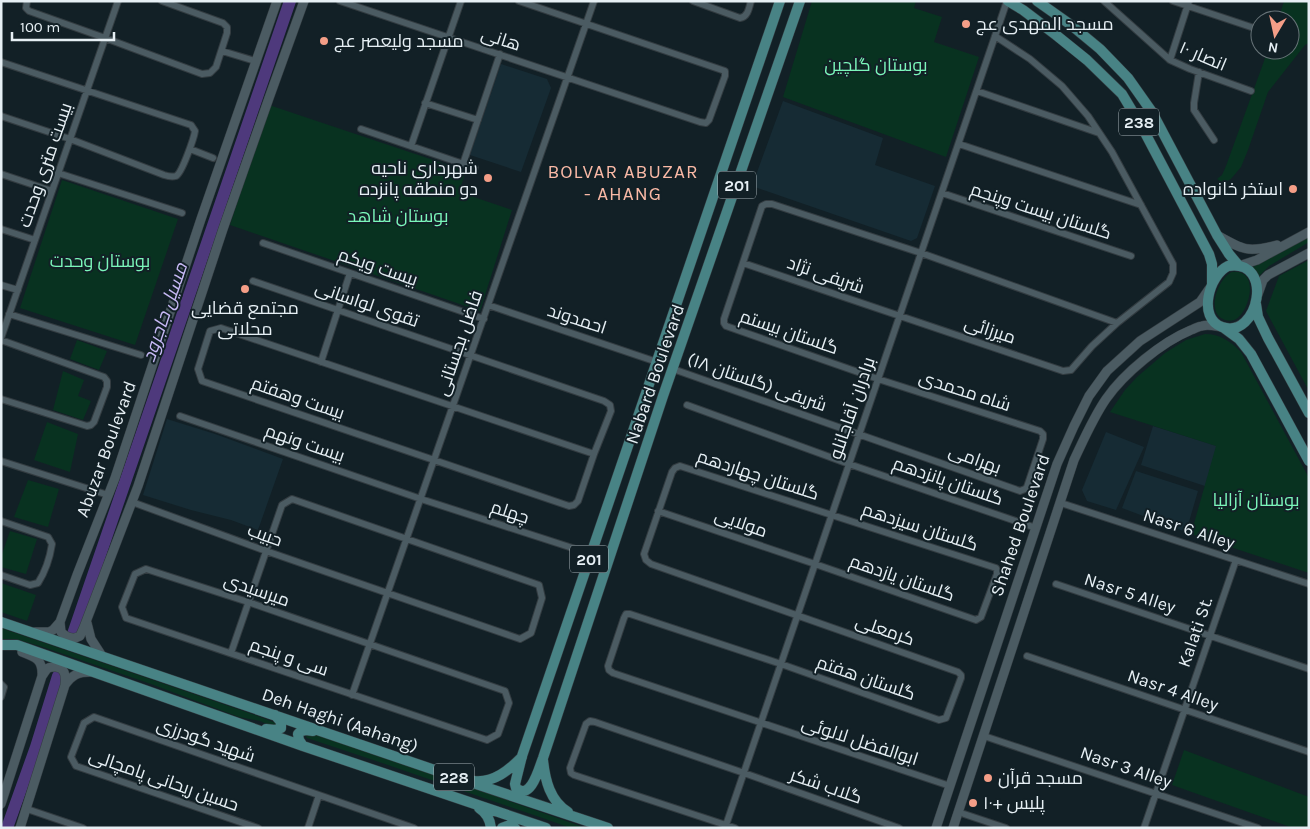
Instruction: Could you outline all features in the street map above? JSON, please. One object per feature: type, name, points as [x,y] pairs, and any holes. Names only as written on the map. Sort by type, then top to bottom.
[{"type":"main road","name":"Abuzar Boulevard","points":[[60,622],[108,495],[277,1]]},
{"type":"main road","points":[[60,622],[61,632],[67,637],[76,638],[83,631],[164,411],[220,238],[304,1]]},
{"type":"main road","name":"Nabard Boulevard","points":[[522,756],[780,1]]},
{"type":"main road","name":"Nabard Boulevard","points":[[542,758],[800,1]]},
{"type":"main road","name":"238","points":[[1008,1],[1023,10],[1087,60],[1122,94],[1143,129],[1209,254],[1212,264],[1212,284]]},
{"type":"main road","name":"238","points":[[1037,1],[1071,25],[1100,49],[1128,78],[1152,112],[1217,235],[1239,266]]},
{"type":"main road","points":[[1239,266],[1256,260],[1309,232]]},
{"type":"main road","points":[[1217,235],[1233,244],[1251,250],[1289,242]]},
{"type":"main road","points":[[1224,328],[1239,327],[1245,322],[1251,314],[1261,284],[1268,275],[1309,253]]},
{"type":"main road","points":[[1309,413],[1258,317],[1255,277],[1248,269],[1239,266],[1223,268],[1217,274],[1212,284],[1208,297],[1208,314],[1216,324],[1245,345],[1309,461]]},
{"type":"main road","name":"Shahed Boulevard","points":[[936,828],[1057,464],[1089,396],[1108,371],[1140,341],[1200,302],[1212,284]]},
{"type":"main road","name":"Shahed Boulevard","points":[[953,828],[1074,460],[1090,425],[1107,397],[1132,370],[1161,346],[1182,334],[1202,326],[1224,328]]},
{"type":"main road","points":[[1046,499],[1061,503]]},
{"type":"main road","points":[[87,620],[91,639],[102,656]]},
{"type":"main road","name":"228","points":[[1,622],[33,632]]},
{"type":"main road","points":[[33,632],[53,630],[60,622]]},
{"type":"main road","name":"Deh Haghi (Aahang)","points":[[33,632],[608,828]]},
{"type":"main road","points":[[2,645],[33,656],[42,668],[42,676],[2,802]]},
{"type":"main road","name":"Deh Haghi (Aahang)","points":[[2,645],[17,645],[303,746],[546,828]]},
{"type":"main road","points":[[20,828],[65,685],[66,676],[64,670],[58,667],[52,666],[42,676]]},
{"type":"main road","points":[[65,685],[74,674],[80,672],[96,673]]},
{"type":"main road","points":[[250,726],[271,730],[279,729],[281,722],[276,715]]},
{"type":"main road","points":[[303,746],[298,737],[301,731],[306,730],[324,735],[334,735]]},
{"type":"main road","points":[[968,730],[984,736]]},
{"type":"main road","points":[[461,779],[479,781],[490,779],[503,774],[522,756]]},
{"type":"main road","name":"201","points":[[522,756],[515,784],[518,791],[529,789],[542,758]]},
{"type":"main road","points":[[542,758],[548,788],[554,799],[563,809],[575,817]]},
{"type":"main road","points":[[467,802],[481,808],[490,820],[491,828]]},
{"type":"main road","points":[[502,828],[510,825],[515,828]]},
{"type":"street","name":"بیست متری وحدت","points":[[1,339],[118,1]]},
{"type":"street","points":[[26,5],[29,11],[202,74],[210,73],[216,67],[222,51],[227,27],[223,23],[162,1]]},
{"type":"street","points":[[410,146],[461,1]]},
{"type":"street","points":[[519,1],[586,24]]},
{"type":"street","name":"فاضل بجستانی","points":[[352,695],[594,1]]},
{"type":"street","points":[[693,1],[740,18],[746,16],[751,1]]},
{"type":"street","name":"برادران آقاجانلو","points":[[726,825],[1008,1]]},
{"type":"street","name":"انصار ۱۰","points":[[1104,1],[1170,60],[1251,91]]},
{"type":"street","points":[[1173,1],[1188,4],[1250,26]]},
{"type":"street","name":"هانی","points":[[342,2],[706,123],[709,120],[725,76],[724,71],[586,24]]},
{"type":"street","points":[[1170,60],[1188,4]]},
{"type":"street","points":[[743,263],[762,206],[772,204],[921,253],[1118,323],[1169,282],[1173,273],[1173,264],[1100,133],[1062,86],[1030,59],[996,36]]},
{"type":"street","points":[[222,51],[255,61]]},
{"type":"street","points":[[463,164],[500,54]]},
{"type":"street","points":[[1,62],[191,125],[195,131],[190,149],[178,174],[170,176],[1,116]]},
{"type":"street","points":[[1199,72],[1194,110],[1214,140]]},
{"type":"street","points":[[976,91],[1100,133]]},
{"type":"street","points":[[425,103],[478,120]]},
{"type":"street","points":[[361,129],[475,168]]},
{"type":"street","points":[[959,144],[1141,205]]},
{"type":"street","points":[[190,149],[213,158]]},
{"type":"street","points":[[58,173],[182,213]]},
{"type":"street","points":[[1,174],[52,191]]},
{"type":"street","name":"گلستان بیست وپنجم","points":[[942,194],[1131,256]]},
{"type":"street","points":[[1,229],[35,240]]},
{"type":"street","name":"بیست ویکم","points":[[263,243],[484,319]]},
{"type":"street","name":"شریفی نژاد","points":[[743,263],[900,316]]},
{"type":"street","name":"گلستان بیستم","points":[[743,263],[724,319],[726,326],[878,379]]},
{"type":"street","points":[[350,273],[321,362],[594,454],[578,501],[574,505],[569,506],[435,459]]},
{"type":"street","name":"تقوی لواسانی","points":[[253,282],[604,401],[610,405],[611,411],[594,454]]},
{"type":"street","points":[[1,285],[18,290]]},
{"type":"street","name":"احمدوند","points":[[488,305],[657,362]]},
{"type":"street","points":[[9,314],[141,355]]},
{"type":"street","name":"میرزائی","points":[[900,316],[1063,370],[1071,370],[1092,346],[1118,323]]},
{"type":"street","name":"بیست وهفتم","points":[[321,362],[221,328],[210,331],[198,369],[202,381],[435,459]]},
{"type":"street","points":[[1,339],[104,377],[107,381],[107,387],[91,426],[1,400]]},
{"type":"street","name":"شریفی (گلستان ۱۸)","points":[[673,369],[860,434]]},
{"type":"street","name":"شاه محمدی","points":[[878,379],[1040,431],[1043,434]]},
{"type":"street","name":"گلستان پانزدهم","points":[[687,405],[849,464],[1036,528]]},
{"type":"street","name":"بیست ونهم","points":[[180,416],[421,499]]},
{"type":"street","name":"بهرامی","points":[[860,434],[1020,491],[1025,490],[1027,486],[1043,434]]},
{"type":"street","points":[[1,461],[108,495]]},
{"type":"street","name":"گلستان چهاردهم","points":[[658,511],[672,472],[680,466],[832,514]]},
{"type":"street","points":[[230,653],[282,505],[292,499],[407,539]]},
{"type":"street","name":"چهلم","points":[[421,499],[590,554]]},
{"type":"street","name":"حبیب","points":[[132,502],[266,551],[520,639],[531,633],[542,598],[540,585],[407,539]]},
{"type":"street","name":"Nasr 6 Alley","points":[[1061,503],[1309,584]]},
{"type":"street","name":"کرمعلی","points":[[658,511],[644,554],[646,560],[651,564],[958,672],[961,675],[946,718],[942,720]]},
{"type":"street","name":"مولایی","points":[[658,511],[815,564]]},
{"type":"street","name":"گلستان سیزدهم","points":[[832,514],[996,568],[997,574],[979,619]]},
{"type":"street","points":[[1,521],[48,537],[52,544],[38,583],[30,584],[1,574]]},
{"type":"street","name":"Kalati St.","points":[[1144,828],[1236,560]]},
{"type":"street","name":"گلستان یازدهم","points":[[815,564],[976,620],[979,619]]},
{"type":"street","name":"میرسیدی","points":[[134,574],[146,569],[506,691],[509,703],[498,734],[486,740]]},
{"type":"street","name":"سی و پنجم","points":[[134,574],[122,607],[126,618],[486,740]]},
{"type":"street","name":"Nasr 5 Alley","points":[[1056,584],[1309,669]]},
{"type":"street","name":"گلستان هفتم","points":[[609,670],[608,666],[626,614],[630,614],[942,720]]},
{"type":"street","name":"Nasr 4 Alley","points":[[1027,656],[1309,752]]},
{"type":"street","name":"ابوالفضل لالوئی","points":[[609,670],[760,724],[950,786]]},
{"type":"street","points":[[1,684],[4,687],[1,697]]},
{"type":"street","name":"شهید گودرزی","points":[[84,723],[94,717],[319,795]]},
{"type":"street","name":"گلاب شکر","points":[[726,825],[574,775],[570,772],[570,768],[586,724],[590,721],[899,828]]},
{"type":"street","name":"حسین ریحانی پامچالی","points":[[84,723],[71,757],[76,766],[258,828]]},
{"type":"street","name":"Nasr 3 Alley","points":[[984,736],[1258,828]]},
{"type":"street","points":[[308,828],[319,795],[414,828]]},
{"type":"street","points":[[27,809],[82,828]]},
{"type":"street","points":[[964,814],[1006,828]]},
{"type":"street","points":[[726,825],[735,828]]},
{"type":"shaded area","points":[[501,64],[547,79],[551,88],[521,172],[470,155]]},
{"type":"shaded area","points":[[783,101],[883,138],[875,165],[935,186],[917,238],[911,241],[752,186]]},
{"type":"shaded area","points":[[167,419],[283,459],[258,530],[231,520],[143,495]]},
{"type":"shaded area","points":[[1153,426],[1217,446],[1205,486],[1141,465]]},
{"type":"shaded area","points":[[1106,432],[1144,447],[1116,510],[1087,501],[1082,490]]},
{"type":"shaded area","points":[[1136,471],[1198,491],[1186,532],[1122,508]]},
{"type":"green space","name":"بوستان گلچین","points":[[812,1],[916,1],[914,8],[942,17],[934,42],[979,57],[946,157],[783,97]]},
{"type":"green space","points":[[1284,1],[1309,1],[1309,43],[1300,51],[1300,10],[1281,10]]},
{"type":"green space","points":[[1264,60],[1293,60],[1268,92],[1241,167],[1231,179],[1223,183],[1217,179],[1222,175]]},
{"type":"green space","name":"بوستان شاهد","points":[[269,105],[466,171],[459,192],[512,210],[480,311],[230,225]]},
{"type":"green space","name":"بوستان وحدت","points":[[62,180],[178,219],[135,345],[20,308]]},
{"type":"green space","points":[[1309,237],[1309,242],[1269,266],[1258,277],[1251,268]]},
{"type":"green space","points":[[1309,260],[1309,391],[1266,311],[1279,276]]},
{"type":"green space","points":[[1232,272],[1241,273],[1247,277],[1250,292],[1241,315],[1235,320],[1229,321],[1219,316],[1215,304],[1218,288],[1222,281]]},
{"type":"green space","name":"بوستان آزالیا","points":[[1205,334],[1215,335],[1224,339],[1241,352],[1309,478],[1309,573],[1191,534],[1216,446],[1110,412],[1125,390],[1137,377],[1165,353],[1186,340]]},
{"type":"green space","points":[[77,340],[107,351],[99,370],[70,359]]},
{"type":"green space","points":[[63,371],[84,380],[78,396],[91,401],[83,420],[53,410]]},
{"type":"green space","points":[[47,422],[78,434],[70,472],[34,460]]},
{"type":"green space","points":[[28,480],[59,489],[48,527],[14,517]]},
{"type":"green space","points":[[10,531],[37,539],[26,574],[1,567],[1,557]]},
{"type":"green space","points":[[1,583],[36,595],[27,621],[1,612]]},
{"type":"green space","points":[[1,628],[255,715],[276,723],[276,726],[273,727],[260,721],[239,717],[43,647],[16,639],[1,639]]},
{"type":"green space","points":[[309,733],[335,740],[586,828],[571,828],[307,738],[305,735]]},
{"type":"green space","points":[[1184,750],[1309,797],[1309,821],[1307,828],[1293,828],[1172,785]]},
{"type":"waterway","name":"مسیل جاجرود","points":[[73,634],[290,1]]},
{"type":"waterway","name":"مسیل جاجرود","points":[[7,828],[36,747],[58,676]]},
{"type":"place","name":"مسجد المهدی عج","points":[[966,24]]},
{"type":"place","name":"مسجد ولیعصر عج","points":[[324,41]]},
{"type":"place","name":"شهرداری ناحیه دو منطقه پانزده","points":[[488,178]]},
{"type":"place","name":"استخر خانواده","points":[[1293,189]]},
{"type":"place","name":"مجتمع قضایی محلاتی","points":[[245,289]]},
{"type":"place","name":"مسجد قرآن","points":[[988,778]]},
{"type":"place","name":"پلیس +۱۰","points":[[973,803]]},
{"type":"district","name":"BOLVAR ABUZAR - AHANG","points":[[623,182]]}]
